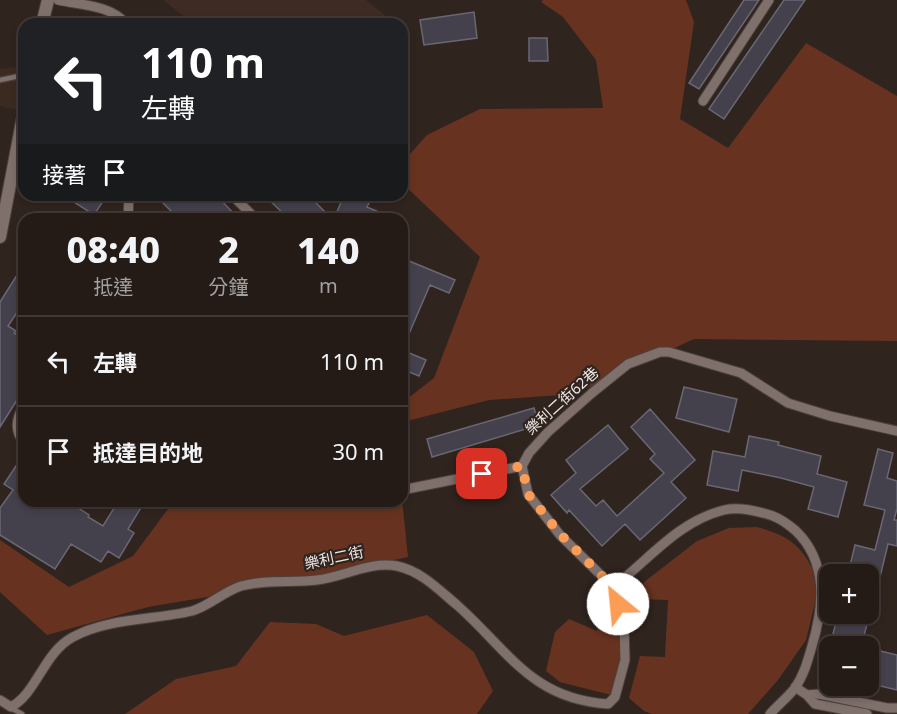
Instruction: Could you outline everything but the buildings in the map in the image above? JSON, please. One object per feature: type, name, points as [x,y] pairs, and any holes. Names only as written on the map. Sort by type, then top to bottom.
[{"type":"street","points":[[44,18],[48,0]]},
{"type":"street","points":[[58,0],[110,11],[120,18]]},
{"type":"street","points":[[703,101],[769,0]]},
{"type":"street","points":[[0,237],[18,142]]},
{"type":"street","points":[[238,201],[250,213]]},
{"type":"street","name":"樂利二街62巷","points":[[522,466],[529,453],[548,432],[592,393],[628,364],[660,352],[669,352],[741,373],[788,403],[830,416],[897,431]]},
{"type":"street","points":[[408,489],[522,466],[528,494],[560,534],[613,587],[665,540],[699,519],[727,509],[757,510],[784,520],[805,540],[819,568],[822,589],[818,627],[807,664],[795,687],[770,714]]},
{"type":"street","name":"樂利二街","points":[[11,707],[21,702],[46,663],[71,637],[97,627],[194,610],[238,587],[256,582],[318,580],[373,565],[397,566],[418,574],[459,607],[514,663],[550,689],[593,703],[608,704],[615,697],[625,660],[624,622],[613,587]]},
{"type":"street","points":[[795,687],[815,704],[867,714]]},
{"type":"street","points":[[807,695],[819,694],[897,708]]},
{"type":"street","points":[[0,700],[11,707]]},
{"type":"lane","points":[[0,80],[18,76]]},
{"type":"lane","points":[[11,707],[22,714]]},
{"type":"shaded area","points":[[163,0],[366,0],[386,16],[392,18],[186,18]]},
{"type":"shaded area","points":[[543,0],[686,0],[694,22],[680,119],[728,148],[806,43],[897,96],[897,341],[694,339],[575,394],[489,400],[408,421],[408,396],[434,378],[480,257],[408,189],[408,156],[427,135],[480,109],[603,108],[596,60],[563,17],[541,2]]},
{"type":"shaded area","points":[[18,67],[18,110],[0,106],[0,69]]},
{"type":"shaded area","points":[[170,507],[403,507],[408,557],[273,586],[148,607],[47,635],[0,592],[0,540],[69,587],[133,556]]},
{"type":"shaded area","points":[[757,527],[781,535],[796,546],[808,561],[819,580],[819,586],[806,640],[778,680],[748,714],[652,714],[644,711],[629,698],[640,656],[665,657],[668,600],[639,599],[644,582],[697,541],[729,528]]},
{"type":"shaded area","points":[[605,603],[613,606],[620,651],[618,672],[611,695],[560,682],[546,671],[555,632],[569,619],[597,631]]},
{"type":"shaded area","points":[[427,615],[474,652],[493,691],[477,714],[125,714],[176,679],[236,666],[270,622],[316,624],[344,636]]},
{"type":"route","points":[[482,474],[522,466],[528,494],[560,534],[613,587],[618,604]]}]
